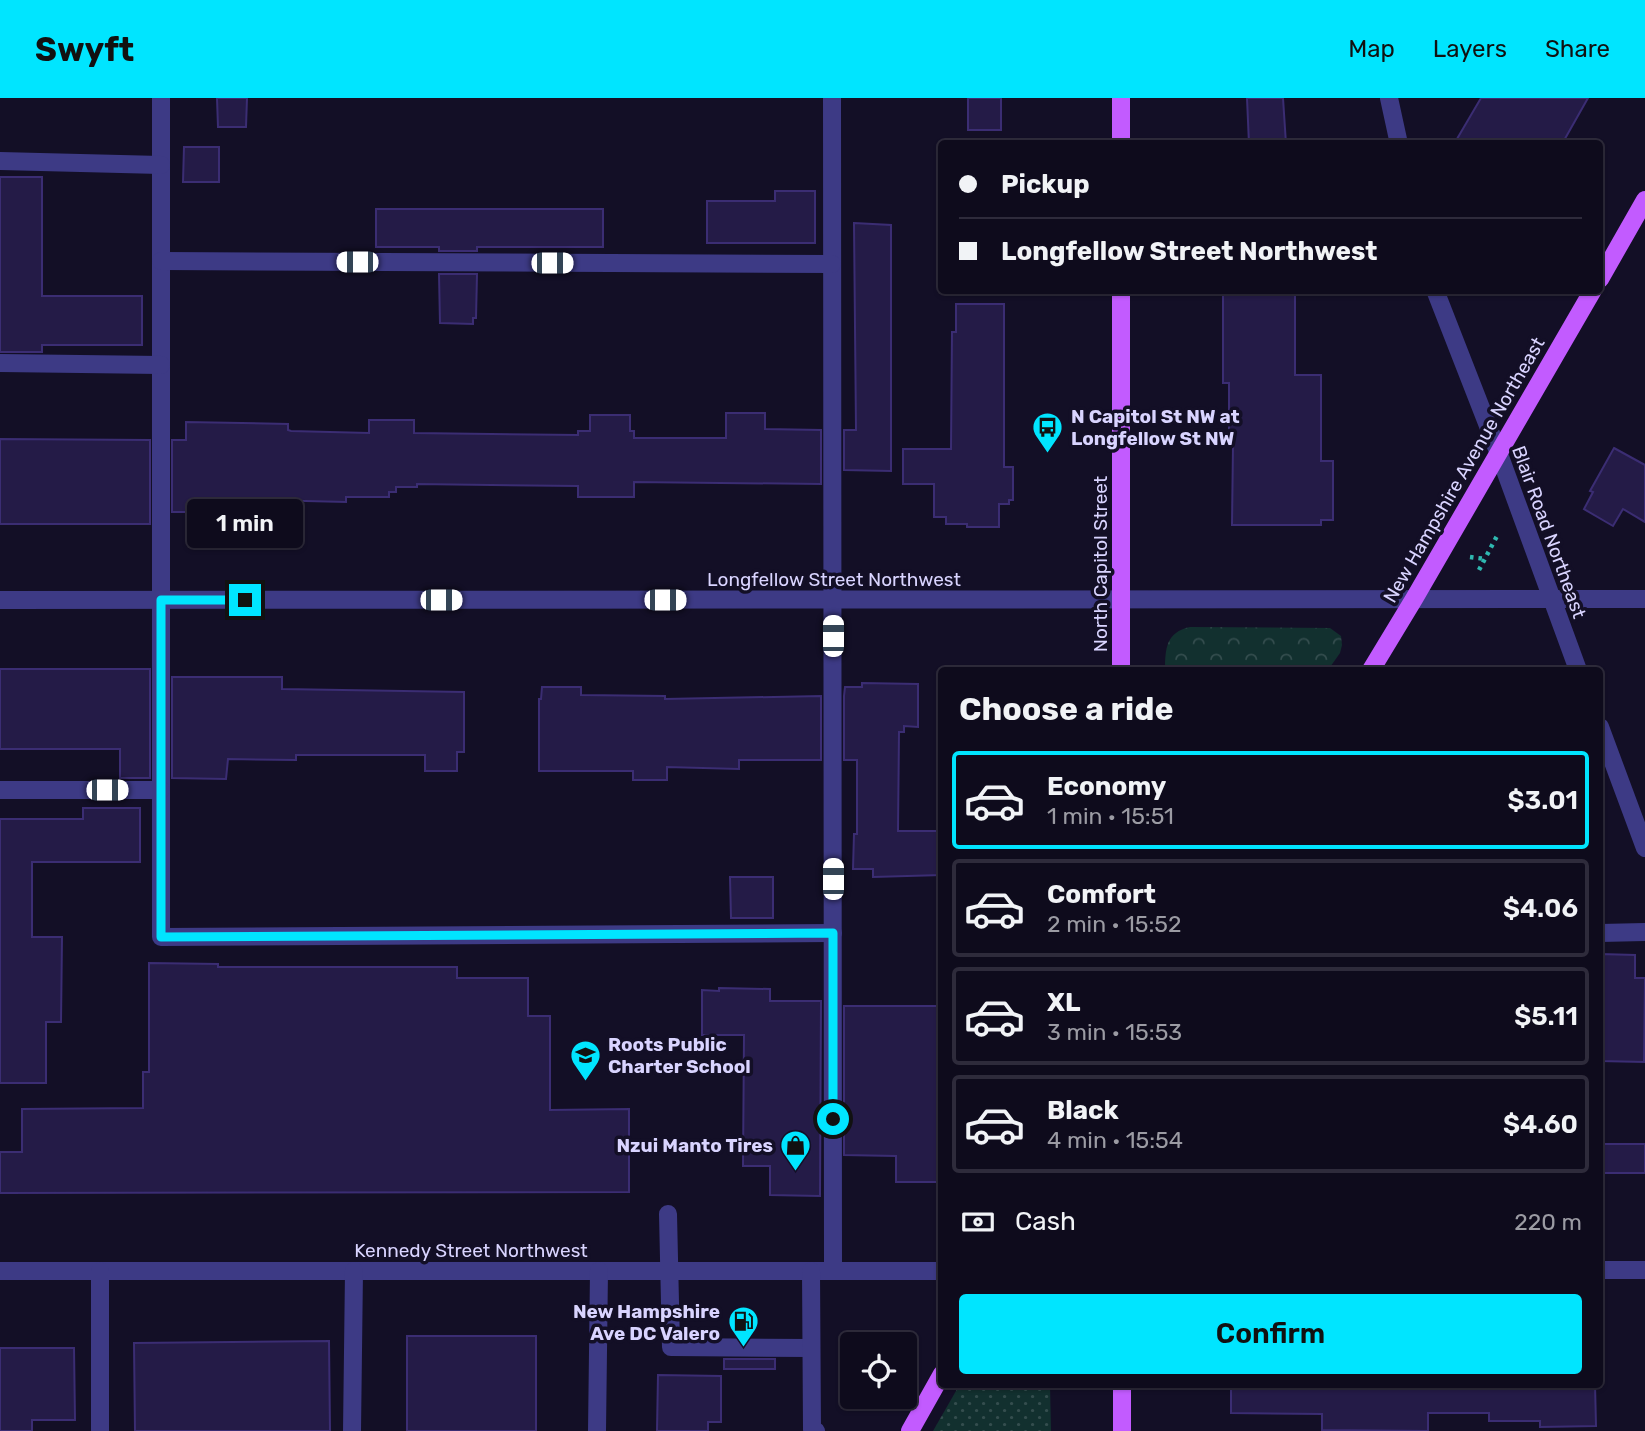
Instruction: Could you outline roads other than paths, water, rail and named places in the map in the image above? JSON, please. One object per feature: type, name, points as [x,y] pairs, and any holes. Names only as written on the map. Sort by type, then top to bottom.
[{"type":"main road","points":[[1121,98],[1121,140]]},
{"type":"main road","points":[[1603,274],[1645,200]]},
{"type":"main road","name":"North Capitol Street","points":[[1121,294],[1121,667]]},
{"type":"main road","name":"New Hampshire Avenue Northeast","points":[[1373,667],[1591,294]]},
{"type":"main road","points":[[909,1431],[938,1381]]},
{"type":"main road","points":[[1122,1388],[1122,1431]]},
{"type":"street","points":[[160,98],[161,937],[833,933]]},
{"type":"street","points":[[832,98],[833,1271]]},
{"type":"street","points":[[1389,98],[1398,140]]},
{"type":"street","points":[[0,161],[161,165]]},
{"type":"street","points":[[161,261],[832,264]]},
{"type":"street","name":"Blair Road Northeast","points":[[1437,294],[1577,667]]},
{"type":"street","points":[[0,363],[161,365]]},
{"type":"street","name":"Longfellow Street Northwest","points":[[0,600],[1645,599]]},
{"type":"street","points":[[1603,735],[1645,848]]},
{"type":"street","points":[[0,790],[161,790]]},
{"type":"street","points":[[1603,933],[1645,932]]},
{"type":"street","points":[[668,1214],[671,1347],[811,1348]]},
{"type":"street","points":[[1603,1270],[1645,1270]]},
{"type":"street","name":"Kennedy Street Northwest","points":[[0,1271],[938,1271]]},
{"type":"street","points":[[100,1271],[100,1431]]},
{"type":"street","points":[[352,1431],[354,1271]]},
{"type":"street","points":[[597,1431],[599,1271]]},
{"type":"street","points":[[811,1271],[812,1429],[816,1431]]},
{"type":"place","name":"N Capitol St NW at Longfellow St NW","points":[[1048,454]]},
{"type":"place","name":"Roots Public Charter School","points":[[585,1082]]},
{"type":"place","name":"Nzui Manto Tires","points":[[796,1172]]},
{"type":"place","name":"New Hampshire Ave DC Valero","points":[[743,1349]]}]
